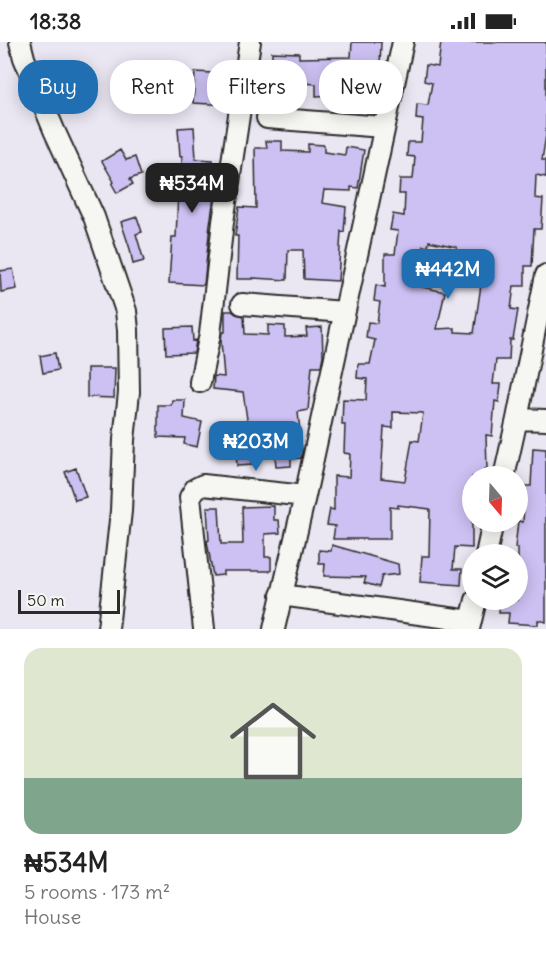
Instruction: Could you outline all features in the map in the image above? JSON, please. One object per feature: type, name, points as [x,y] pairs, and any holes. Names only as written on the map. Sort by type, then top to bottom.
[{"type":"street","points":[[20,42],[24,58],[54,130],[94,218],[126,311],[129,392],[121,511],[108,629]]},
{"type":"street","points":[[200,382],[210,334],[223,222],[250,42]]},
{"type":"street","points":[[274,629],[403,42]]},
{"type":"street","points":[[267,117],[383,127]]},
{"type":"street","points":[[506,466],[546,275]]},
{"type":"street","points":[[242,304],[344,312]]},
{"type":"street","points":[[517,419],[546,420]]},
{"type":"street","points":[[204,629],[190,497],[195,489],[203,485],[305,496]]},
{"type":"street","points":[[281,595],[470,625],[474,610]]},
{"type":"building","points":[[352,42],[381,42],[380,60],[319,60],[319,96],[316,96],[316,84],[307,83],[307,60],[272,60],[272,52],[299,53],[299,58],[351,57]]},
{"type":"building","points":[[441,42],[546,42],[546,135],[542,160],[546,160],[546,177],[536,175],[535,198],[543,199],[541,229],[534,229],[532,266],[525,266],[525,286],[514,286],[511,309],[518,310],[513,340],[510,340],[509,360],[496,360],[493,384],[501,384],[499,402],[495,401],[492,436],[486,435],[487,466],[462,466],[462,532],[472,532],[472,544],[455,547],[453,569],[462,569],[461,585],[420,582],[422,556],[429,556],[430,509],[398,505],[398,508],[390,507],[390,539],[333,539],[335,526],[327,525],[330,509],[334,510],[334,476],[349,477],[350,454],[344,453],[343,399],[366,400],[367,379],[357,378],[358,364],[370,364],[375,340],[366,338],[368,322],[377,323],[380,302],[374,301],[376,285],[385,287],[385,254],[395,254],[398,231],[390,230],[393,214],[404,216],[405,194],[399,194],[400,179],[413,179],[415,157],[407,156],[408,142],[421,142],[423,120],[416,119],[417,104],[428,105],[432,83],[424,81],[426,65],[438,67]],"holes":[[[429,241],[457,247],[456,277],[482,278],[474,333],[455,332],[455,328],[437,329],[445,292],[422,287],[423,246],[428,247]],[[393,412],[423,413],[419,441],[412,440],[405,481],[381,478],[384,427],[393,428]]]},
{"type":"building","points":[[195,72],[207,73],[207,104],[195,103]]},
{"type":"building","points":[[194,127],[196,159],[213,160],[213,171],[218,171],[204,285],[169,283],[172,237],[176,237],[178,193],[181,193],[182,156],[180,156],[178,128]]},
{"type":"building","points":[[266,141],[282,141],[282,151],[308,152],[308,144],[324,145],[324,152],[345,155],[346,147],[364,150],[358,188],[351,187],[351,191],[324,190],[322,203],[346,207],[344,232],[341,231],[338,281],[304,279],[303,250],[288,250],[287,280],[237,279],[238,236],[235,236],[239,207],[256,208],[255,148],[267,148]]},
{"type":"building","points":[[120,150],[126,160],[135,157],[141,175],[130,179],[133,184],[117,193],[112,184],[114,182],[102,161]]},
{"type":"building","points":[[137,217],[142,232],[136,234],[144,261],[133,264],[121,222]]},
{"type":"building","points":[[13,269],[17,289],[1,292],[0,271]]},
{"type":"building","points":[[225,311],[244,316],[245,334],[268,335],[268,325],[285,326],[285,337],[307,336],[306,328],[322,327],[321,366],[312,366],[308,410],[298,412],[301,458],[291,459],[291,466],[276,467],[275,455],[251,457],[252,465],[237,466],[234,427],[248,426],[243,392],[213,389],[214,376],[224,377],[221,341],[222,332],[225,332]]},
{"type":"building","points":[[192,327],[193,341],[196,340],[194,353],[166,354],[165,328]]},
{"type":"building","points":[[55,353],[58,370],[43,373],[40,356]]},
{"type":"building","points":[[87,368],[115,368],[114,398],[87,397]]},
{"type":"building","points":[[172,400],[185,400],[184,418],[202,422],[197,447],[184,444],[185,438],[158,437],[158,405],[171,405]]},
{"type":"building","points":[[533,448],[546,449],[546,622],[538,620],[538,625],[508,623],[509,613],[499,613],[499,610],[528,610],[528,544],[515,544],[517,532],[528,532],[528,486],[531,486]]},
{"type":"building","points":[[76,468],[86,497],[75,500],[65,472]]},
{"type":"building","points":[[274,506],[274,520],[279,520],[280,533],[265,534],[265,557],[271,557],[271,571],[223,571],[223,575],[213,576],[207,541],[209,540],[207,507],[219,507],[221,544],[243,544],[242,507]]},
{"type":"building","points":[[332,545],[398,564],[399,574],[382,576],[379,587],[364,583],[366,577],[324,576],[325,564],[319,564],[319,550],[331,551]]}]
